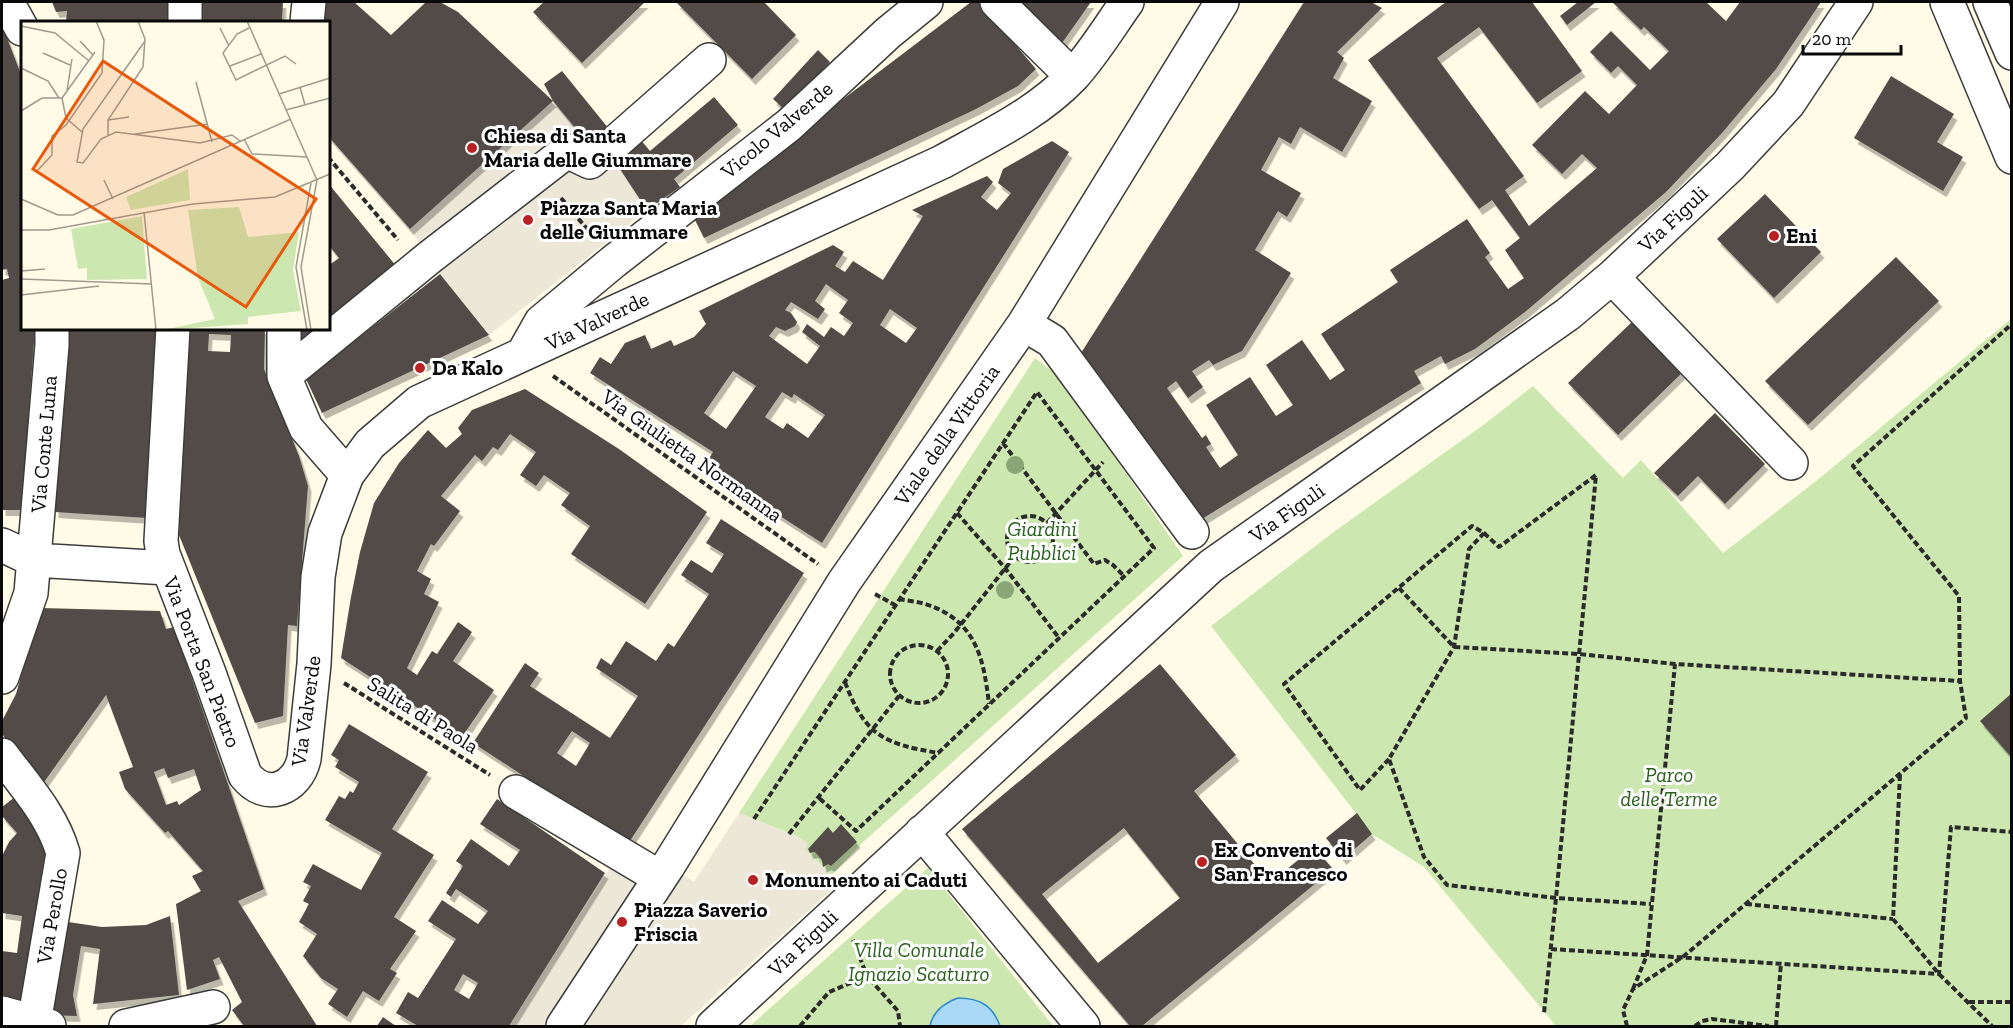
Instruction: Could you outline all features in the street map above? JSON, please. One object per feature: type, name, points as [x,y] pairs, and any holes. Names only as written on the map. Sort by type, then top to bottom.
[{"type":"street","points":[[7,2],[21,27]]},
{"type":"street","points":[[185,2],[185,21]]},
{"type":"street","points":[[307,21],[309,2]]},
{"type":"street","name":"Vicolo Valverde","points":[[523,354],[541,322],[654,229],[789,125],[888,33],[927,2]]},
{"type":"street","points":[[997,2],[1072,76]]},
{"type":"street","name":"Via Valverde","points":[[279,789],[288,785],[302,769],[314,664],[318,577],[325,533],[347,475],[370,444],[419,402],[942,162],[1036,107],[1072,76],[1127,2]]},
{"type":"street","name":"Viale della Vittoria","points":[[664,871],[844,582],[1024,324],[1222,2]]},
{"type":"street","name":"Via Figuli","points":[[713,1026],[1211,566],[1568,314],[1612,277],[1730,166],[1788,104],[1856,2]]},
{"type":"street","points":[[1947,2],[2012,157]]},
{"type":"street","points":[[1990,2],[2012,53]]},
{"type":"street","points":[[284,376],[419,266],[540,172],[594,149],[709,60]]},
{"type":"street","points":[[1612,277],[1791,463]]},
{"type":"street","points":[[1024,324],[1052,340],[1192,532]]},
{"type":"street","name":"Via Conte Luna","points":[[34,560],[52,330]]},
{"type":"street","points":[[167,568],[161,541],[173,330]]},
{"type":"street","points":[[284,330],[284,376],[306,428],[347,475]]},
{"type":"street","name":"Via Porta San Pietro","points":[[2,545],[34,560],[167,568],[209,672],[245,775],[259,788],[279,789]]},
{"type":"street","points":[[2,677],[32,592],[34,560]]},
{"type":"street","name":"Via Perollo","points":[[2,755],[48,817],[57,833],[63,853],[42,1025]]},
{"type":"street","points":[[516,792],[619,854],[664,871],[563,1026]]},
{"type":"street","points":[[922,832],[1083,1026]]},
{"type":"street","points":[[126,1026],[213,1007]]},
{"type":"street","points":[[2,1013],[42,1025]]},
{"type":"path","points":[[330,159],[419,266]]},
{"type":"path","points":[[540,172],[595,238]]},
{"type":"path","points":[[1633,990],[1684,956],[1966,718],[1960,681],[1959,596],[1854,466],[2012,324]]},
{"type":"path","name":"Via Giulietta Normanna","points":[[523,354],[844,582]]},
{"type":"path","points":[[754,819],[1037,392],[1154,548],[856,831],[818,797]]},
{"type":"path","points":[[1047,524],[1125,442]]},
{"type":"path","points":[[1003,443],[1094,564],[1105,561],[1113,564],[1124,576]]},
{"type":"path","points":[[1484,533],[1469,549],[1454,647],[1389,759],[1360,790],[1284,684],[1472,526],[1484,533],[1499,547],[1596,475],[1544,1012]]},
{"type":"path","points":[[957,513],[1005,568],[1059,638]]},
{"type":"path","points":[[1032,516],[1047,524],[1052,536],[1051,547],[1046,555],[1037,561],[1027,562],[1015,556],[1010,552],[1006,542],[1013,523],[1032,516]]},
{"type":"path","points":[[937,651],[1015,556]]},
{"type":"path","points":[[1399,588],[1454,647],[1579,654],[1675,664],[1960,681]]},
{"type":"path","points":[[899,599],[931,605],[961,624],[978,646],[985,669],[989,704]]},
{"type":"path","points":[[915,645],[927,646],[937,651],[948,671],[947,682],[941,693],[933,700],[922,703],[910,702],[898,696],[889,678],[896,656],[904,649],[915,645]]},
{"type":"path","name":"Salita di Paola","points":[[314,664],[516,792]]},
{"type":"path","points":[[1627,1026],[1623,1010],[1647,955],[1675,664]]},
{"type":"path","points":[[845,681],[853,703],[862,719],[872,729],[893,742],[939,753]]},
{"type":"path","points":[[789,834],[898,696]]},
{"type":"path","points":[[1389,759],[1424,857],[1447,885],[1556,898],[1651,904]]},
{"type":"path","points":[[1900,774],[1893,919],[1940,974],[1992,1026]]},
{"type":"path","points":[[1940,974],[1951,827],[2012,832]]},
{"type":"path","points":[[1746,904],[1893,919]]},
{"type":"path","points":[[851,936],[867,976],[898,1011],[900,1026]]},
{"type":"path","points":[[1551,949],[1940,974]]},
{"type":"path","points":[[1776,1026],[1781,963]]},
{"type":"path","points":[[800,1026],[829,993],[867,976]]},
{"type":"path","points":[[1968,1002],[2012,1002]]},
{"type":"path","points":[[1695,1026],[1702,1021],[1712,1019],[1769,1026]]},
{"type":"green space","name":"Parco delle Terme","points":[[2011,319],[2011,1026],[1556,1026],[1424,867],[1372,834],[1211,626],[1335,531],[1486,423],[1533,386],[1623,478],[1641,460],[1723,553],[1820,478]]},
{"type":"green space","name":"Giardini Pubblici","points":[[1035,358],[1059,376],[1183,556],[861,844],[832,875],[804,849],[799,837],[739,813]]},
{"type":"green space","name":"Villa Comunale Ignazio Scaturro","points":[[928,868],[1053,1026],[750,1026]]},
{"type":"shaded area","name":"Piazza Santa Maria delle Giummare","points":[[553,101],[613,161],[647,210],[489,335],[440,274],[410,229]]},
{"type":"shaded area","points":[[739,813],[799,837],[808,844],[805,849],[832,875],[838,884],[681,1026],[509,1026],[619,854],[668,866],[694,882]]},
{"type":"water","points":[[958,998],[973,1000],[985,1005],[994,1013],[1000,1026],[930,1026],[940,1008]]},
{"type":"building","points":[[52,2],[169,2],[169,21],[66,21],[67,11],[56,12]]},
{"type":"building","points":[[202,2],[283,2],[282,21],[201,21]]},
{"type":"building","points":[[321,2],[354,2],[391,35],[426,2],[440,2],[458,12],[553,101],[410,229],[330,138],[330,21],[320,21]]},
{"type":"building","points":[[544,2],[645,2],[582,63],[533,12]]},
{"type":"building","points":[[676,2],[764,2],[796,35],[752,79]]},
{"type":"building","points":[[971,2],[979,2],[1036,69],[1018,86],[976,109],[704,238],[692,214]]},
{"type":"building","points":[[1020,2],[1091,2],[1062,43],[1048,34]]},
{"type":"building","points":[[1304,2],[1371,2],[1382,8],[1337,52],[1344,58],[1333,78],[1372,101],[1342,152],[1300,127],[1291,144],[1279,137],[1261,170],[1301,193],[1287,217],[1278,211],[1255,250],[1291,273],[1242,351],[1213,365],[1209,360],[1192,371],[1203,387],[1188,398],[1176,381],[1167,388],[1202,438],[1206,435],[1211,444],[1206,447],[1220,468],[1238,455],[1206,405],[1250,377],[1276,416],[1293,405],[1266,365],[1302,340],[1330,380],[1345,370],[1321,334],[1398,282],[1390,270],[1467,219],[1490,253],[1485,257],[1508,289],[1524,278],[1505,250],[1520,238],[1492,200],[1479,209],[1368,60],[1446,2],[1532,2],[1582,71],[1537,103],[1479,27],[1437,58],[1524,176],[1505,190],[1529,226],[1597,168],[1582,154],[1562,174],[1532,145],[1585,91],[1609,114],[1637,85],[1618,66],[1611,73],[1590,52],[1611,31],[1650,70],[1669,51],[1644,27],[1641,30],[1612,2],[1706,2],[1726,21],[1740,2],[1821,2],[1776,69],[1722,133],[1666,192],[1525,312],[1475,349],[1445,364],[1441,356],[1414,371],[1421,383],[1202,519],[1081,353]]},
{"type":"building","points":[[1578,2],[1596,2],[1567,25],[1560,16]]},
{"type":"building","points":[[2,25],[21,74],[21,330],[35,330],[27,435],[25,510],[2,510],[2,280],[9,278],[7,269],[2,270]]},
{"type":"building","points":[[818,50],[830,62],[785,110],[773,99]]},
{"type":"building","points":[[562,71],[626,150],[640,139],[650,151],[714,97],[738,125],[674,179],[680,187],[647,210],[614,160],[604,163],[553,101],[544,84]]},
{"type":"building","points":[[1891,76],[1954,114],[1937,142],[1963,157],[1943,191],[1854,138]]},
{"type":"building","points":[[1052,141],[1069,152],[822,543],[704,467],[713,452],[590,373],[600,357],[611,364],[625,343],[645,335],[651,349],[671,340],[674,346],[694,337],[706,324],[699,311],[833,245],[844,252],[835,266],[845,272],[853,261],[883,280],[923,216],[912,210],[987,176],[993,182],[981,197],[997,210],[1011,193],[998,183],[1003,169]],"holes":[[[826,284],[848,300],[839,313],[853,323],[844,336],[831,327],[824,337],[807,324],[802,332],[820,346],[807,364],[769,336],[776,327],[785,331],[795,326],[797,322],[791,313],[785,310],[791,302],[818,319],[825,309],[815,301]],[[890,309],[917,328],[906,343],[880,325]],[[733,371],[756,386],[726,429],[704,413]],[[782,392],[792,398],[794,394],[825,415],[808,438],[787,423],[783,429],[765,417]]]},
{"type":"building","points":[[330,185],[397,267],[330,318],[330,265],[339,258],[330,247]]},
{"type":"building","points":[[1765,194],[1821,252],[1774,298],[1717,239]]},
{"type":"building","points":[[1896,257],[1939,301],[1808,425],[1765,381]]},
{"type":"building","points":[[440,274],[489,335],[322,413],[306,379]]},
{"type":"building","points":[[1633,321],[1682,373],[1618,435],[1568,383]]},
{"type":"building","points":[[65,330],[156,330],[147,518],[55,512]]},
{"type":"building","points":[[188,330],[265,330],[264,369],[299,456],[308,486],[297,626],[288,625],[283,716],[255,723],[179,535]],"holes":[[[209,334],[231,335],[230,352],[208,351]]]},
{"type":"building","points":[[300,330],[316,330],[299,344]]},
{"type":"building","points":[[525,389],[619,449],[707,512],[645,604],[571,554],[590,526],[561,505],[570,493],[544,475],[536,486],[520,475],[536,452],[510,434],[498,450],[493,447],[482,461],[475,455],[441,496],[460,511],[434,546],[431,544],[417,571],[431,579],[424,594],[439,602],[407,668],[417,675],[432,651],[437,654],[458,622],[472,632],[453,661],[494,690],[462,737],[341,658],[351,597],[360,552],[374,503],[399,463],[428,430],[446,448],[462,434],[458,428],[472,410]]},
{"type":"building","points":[[1715,413],[1765,464],[1725,504],[1698,476],[1678,496],[1654,473]]},
{"type":"building","points":[[721,519],[804,573],[628,844],[473,743],[525,663],[539,673],[530,686],[610,738],[638,696],[596,668],[601,658],[611,665],[626,641],[656,661],[668,643],[674,647],[709,594],[681,575],[691,560],[712,573],[724,554],[706,543]],"holes":[[[572,731],[590,743],[576,766],[557,753]]]},
{"type":"building","points":[[40,608],[160,611],[166,629],[174,627],[264,889],[238,901],[317,1026],[244,1026],[232,1010],[242,1002],[219,957],[213,960],[220,979],[187,990],[176,904],[201,891],[192,876],[203,871],[168,831],[165,833],[125,789],[119,772],[133,767],[106,695],[42,785],[2,734],[2,721],[16,694]],"holes":[[[164,768],[168,778],[194,769],[201,790],[179,805],[177,801],[166,805],[154,772]]]},
{"type":"building","name":"Ex Convento di San Francesco","points":[[1160,664],[1236,755],[1194,791],[1270,883],[1314,847],[1333,869],[1142,1026],[1130,1026],[962,829]],"holes":[[[1124,828],[1180,898],[1098,963],[1042,894]]]},
{"type":"building","points":[[2012,693],[2012,758],[1980,721]]},
{"type":"building","points":[[349,724],[428,772],[392,829],[434,855],[394,917],[416,931],[390,969],[397,973],[379,1001],[363,991],[347,1017],[328,1004],[338,989],[321,978],[303,956],[317,934],[299,922],[309,904],[303,901],[311,886],[303,882],[313,864],[361,890],[382,853],[325,820],[339,796],[345,799],[350,791],[353,793],[359,782],[335,767],[339,760],[331,755]]},
{"type":"building","points":[[15,797],[52,856],[30,1003],[2,995],[2,951],[17,953],[22,916],[2,913],[2,856],[17,833],[2,816],[2,807]]},
{"type":"building","points":[[497,799],[605,873],[509,1026],[418,1026],[396,1013],[408,992],[418,998],[456,939],[428,921],[442,900],[478,924],[488,911],[456,889],[451,897],[446,893],[463,866],[456,861],[471,839],[509,866],[520,850],[480,824]],"holes":[[[463,974],[478,983],[469,999],[454,990]]]},
{"type":"building","points":[[1357,813],[1372,834],[1343,859],[1326,838]]},
{"type":"building","points":[[841,824],[857,842],[831,866],[828,864],[823,867],[822,860],[815,852],[810,853],[808,849],[828,827],[833,833]]},
{"type":"building","points":[[170,916],[179,995],[93,1004],[100,949],[81,946],[73,995],[77,1016],[48,1015],[61,921],[102,927],[146,925]]},
{"type":"building","points":[[383,1017],[393,1024],[396,1026],[377,1026]]},
{"type":"place","name":"Chiesa di Santa Maria delle Giummare","points":[[472,148]]},
{"type":"place","name":"Piazza Santa Maria delle Giummare","points":[[528,220]]},
{"type":"place","name":"Eni","points":[[1774,236]]},
{"type":"place","name":"Da Kalo","points":[[420,368]]},
{"type":"place","name":"Ex Convento di San Francesco","points":[[1202,862]]},
{"type":"place","name":"Monumento ai Caduti","points":[[753,880]]},
{"type":"place","name":"Piazza Saverio Friscia","points":[[622,922]]}]
